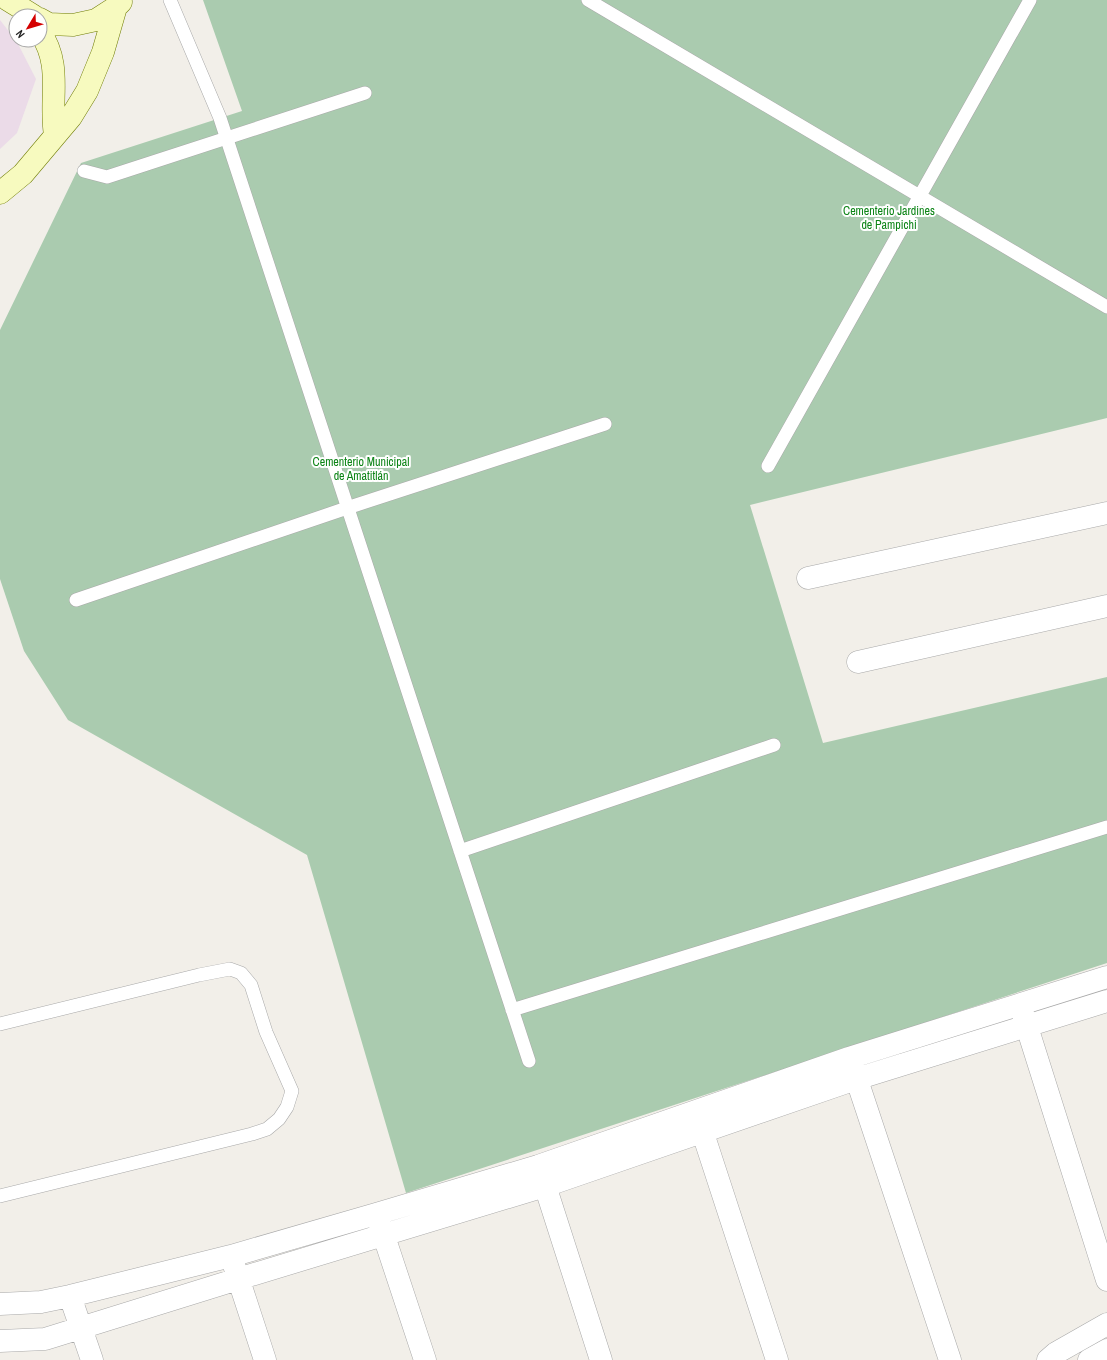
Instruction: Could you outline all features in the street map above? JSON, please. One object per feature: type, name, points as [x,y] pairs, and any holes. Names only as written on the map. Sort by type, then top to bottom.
[{"type":"street","points":[[8,0],[20,8]]},
{"type":"street","points":[[48,24],[73,26],[96,20],[119,4]]},
{"type":"street","points":[[0,193],[23,174],[71,117],[88,91],[119,4]]},
{"type":"street","points":[[48,47],[51,53],[54,68],[53,122],[55,135]]},
{"type":"street","points":[[808,578],[1107,513]]},
{"type":"street","points":[[858,662],[1107,606]]},
{"type":"street","points":[[0,1304],[41,1302],[70,1296],[231,1256],[380,1224],[542,1176],[699,1121],[849,1058],[1107,977]]},
{"type":"street","points":[[699,1121],[856,1079],[1107,1001]]},
{"type":"street","points":[[1020,1004],[1107,1280]]},
{"type":"street","points":[[849,1058],[950,1360]]},
{"type":"street","points":[[699,1121],[777,1360]]},
{"type":"street","points":[[542,1176],[601,1360]]},
{"type":"street","points":[[0,1341],[45,1339],[82,1328],[238,1279],[380,1224]]},
{"type":"street","points":[[380,1224],[425,1360]]},
{"type":"street","points":[[231,1256],[265,1360]]},
{"type":"street","points":[[70,1296],[92,1360]]},
{"type":"street","points":[[1048,1360],[1056,1353],[1107,1324]]},
{"type":"street","points":[[1089,1360],[1107,1350]]},
{"type":"lane","points":[[170,0],[220,118],[529,1061]]},
{"type":"lane","points":[[588,0],[1107,307]]},
{"type":"lane","points":[[768,466],[1030,0]]},
{"type":"lane","points":[[84,171],[107,177],[366,93]]},
{"type":"lane","points":[[76,600],[347,508],[605,424]]},
{"type":"lane","points":[[460,851],[774,745]]},
{"type":"lane","points":[[512,1010],[1107,827]]},
{"type":"lane","points":[[0,1024],[199,975],[230,969],[241,973],[251,985],[266,1032],[292,1091],[287,1107],[279,1119],[267,1129],[0,1196]]},
{"type":"shaded area","points":[[0,20],[8,30],[8,48],[20,48],[36,79],[17,133],[0,149]]},
{"type":"green space","name":"Cementerio Municipal de Amatitlán","points":[[203,0],[1107,0],[1107,418],[750,505],[823,743],[1107,677],[1107,963],[406,1193],[307,855],[68,720],[24,651],[0,579],[0,330],[81,163],[242,111]]},
{"type":"park label","name":"Cementerio Jardines de Pampichi","points":[[889,218]]}]
